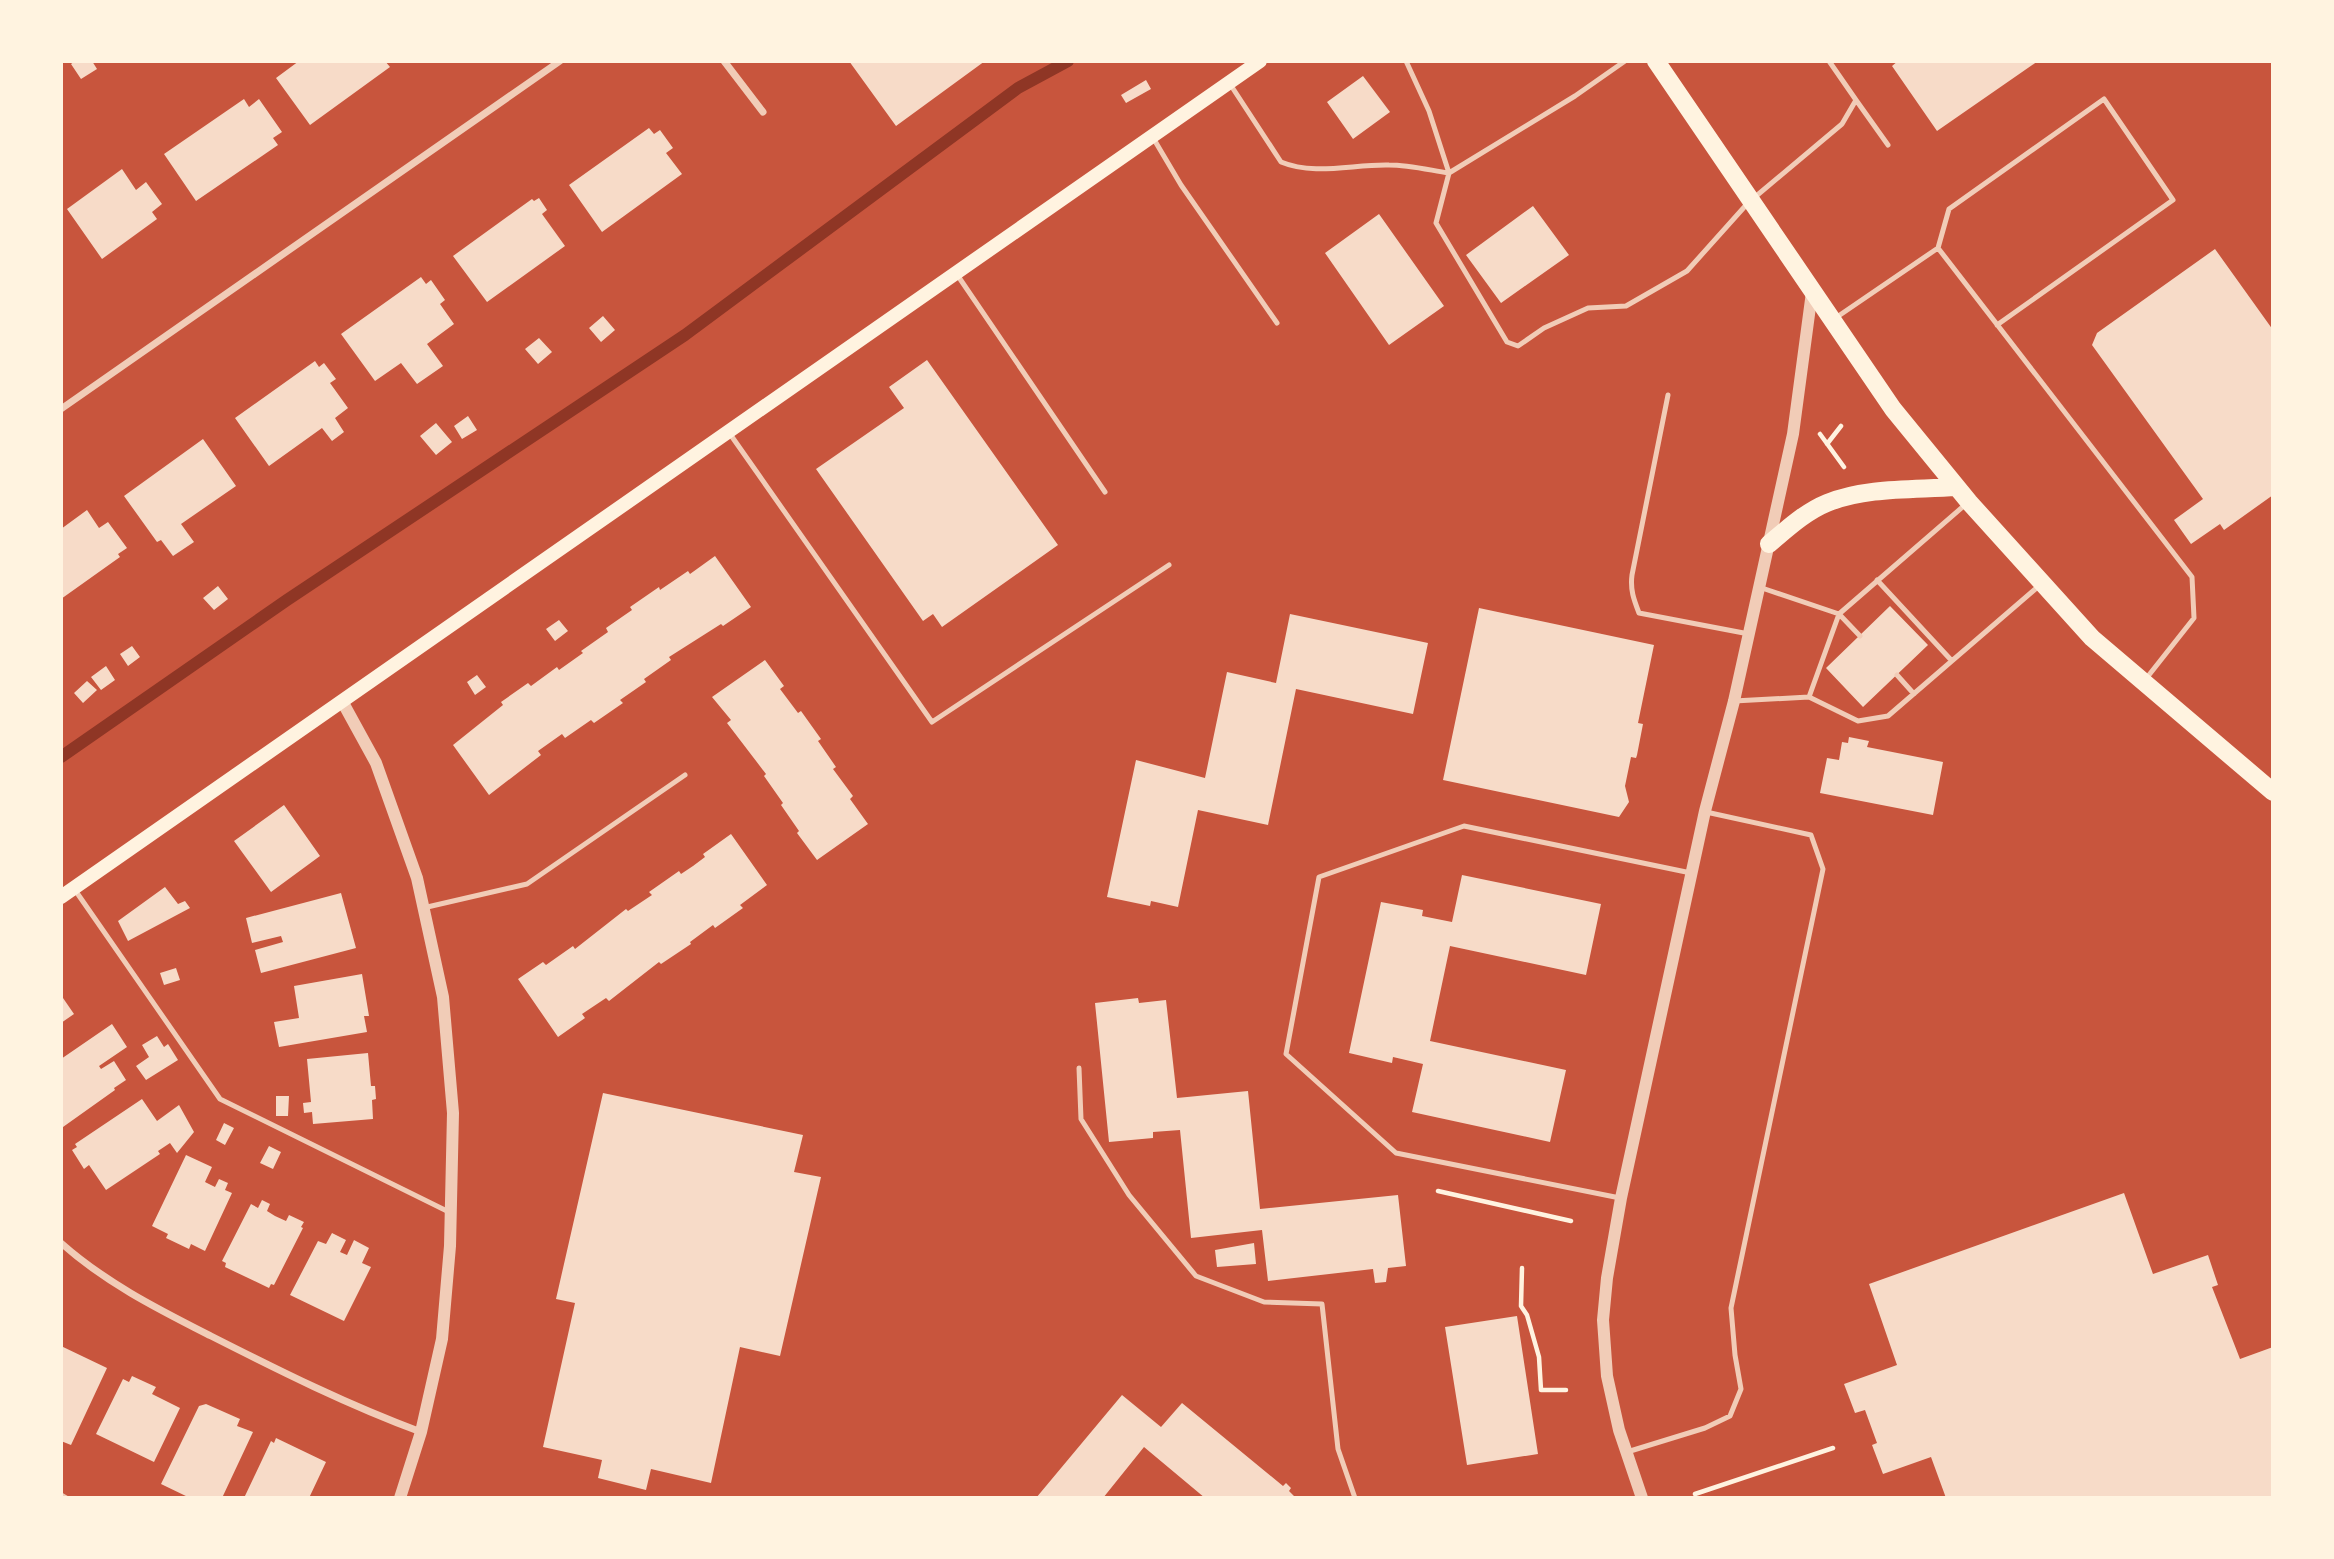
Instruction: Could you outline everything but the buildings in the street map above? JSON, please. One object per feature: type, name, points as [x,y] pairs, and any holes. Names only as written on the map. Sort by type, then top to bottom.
[{"type":"main road","points":[[67,892],[1260,61]]},
{"type":"main road","points":[[1656,61],[1893,409],[1956,487],[2092,638],[2273,792]]},
{"type":"main road","points":[[1769,544],[1813,510],[1840,499],[1876,492],[1956,487]]},
{"type":"street","points":[[61,409],[560,61]]},
{"type":"street","points":[[724,61],[763,112]]},
{"type":"street","points":[[1642,1498],[1609,1393],[1604,1339],[1604,1298],[1621,1198],[1691,873],[1734,701],[1793,434],[1812,292]]},
{"type":"street","points":[[342,701],[376,763],[417,878],[443,997],[453,1113],[451,1213],[442,1339],[421,1432],[400,1498]]},
{"type":"street","points":[[61,1243],[106,1278],[168,1315],[309,1385],[421,1432]]},
{"type":"lane","points":[[1406,61],[1429,111],[1449,173],[1436,223],[1507,342],[1518,346],[1544,328],[1588,308],[1626,306],[1687,271],[1750,201],[1842,124],[1856,100]]},
{"type":"lane","points":[[1229,83],[1281,162],[1294,167],[1326,169],[1391,164],[1449,173],[1575,96],[1625,61]]},
{"type":"lane","points":[[1829,61],[1888,145]]},
{"type":"lane","points":[[1832,320],[1938,248],[1949,209],[2105,99],[2174,200],[1997,325]]},
{"type":"lane","points":[[1152,136],[1181,185],[1277,323]]},
{"type":"lane","points":[[1938,248],[2192,577],[2194,618],[2143,682]]},
{"type":"lane","points":[[956,273],[1105,492]]},
{"type":"lane","points":[[1668,395],[1630,589],[1639,614],[1749,634]]},
{"type":"lane","points":[[729,431],[932,722],[1169,565]]},
{"type":"lane","points":[[1809,697],[1839,614],[1969,502]]},
{"type":"lane","points":[[1877,580],[1952,661]]},
{"type":"lane","points":[[1734,701],[1809,697],[1858,722],[1888,716],[2042,583]]},
{"type":"lane","points":[[1759,587],[1839,614],[1860,636]]},
{"type":"lane","points":[[1897,675],[1914,694]]},
{"type":"lane","points":[[423,908],[527,884],[685,775]]},
{"type":"lane","points":[[1626,1452],[1705,1428],[1730,1416],[1741,1390],[1731,1308],[1823,869],[1811,835],[1705,811]]},
{"type":"lane","points":[[1621,1198],[1396,1153],[1286,1054],[1319,877],[1464,826],[1691,873]]},
{"type":"lane","points":[[67,892],[220,1100],[451,1213]]},
{"type":"lane","points":[[1079,1068],[1081,1119],[1129,1195],[1196,1276],[1264,1302],[1322,1304],[1338,1449],[1355,1498]]},
{"type":"lane","points":[[61,1495],[66,1498]]},
{"type":"path","points":[[1827,444],[1842,426]]},
{"type":"path","points":[[1818,430],[1846,470]]},
{"type":"path","points":[[1438,1191],[1571,1221]]},
{"type":"path","points":[[1522,1268],[1521,1306],[1527,1315],[1539,1357],[1541,1390],[1566,1390]]},
{"type":"path","points":[[1695,1494],[1833,1448]]},
{"type":"waterway","points":[[61,757],[287,600],[685,335],[1018,88],[1068,61]]}]
